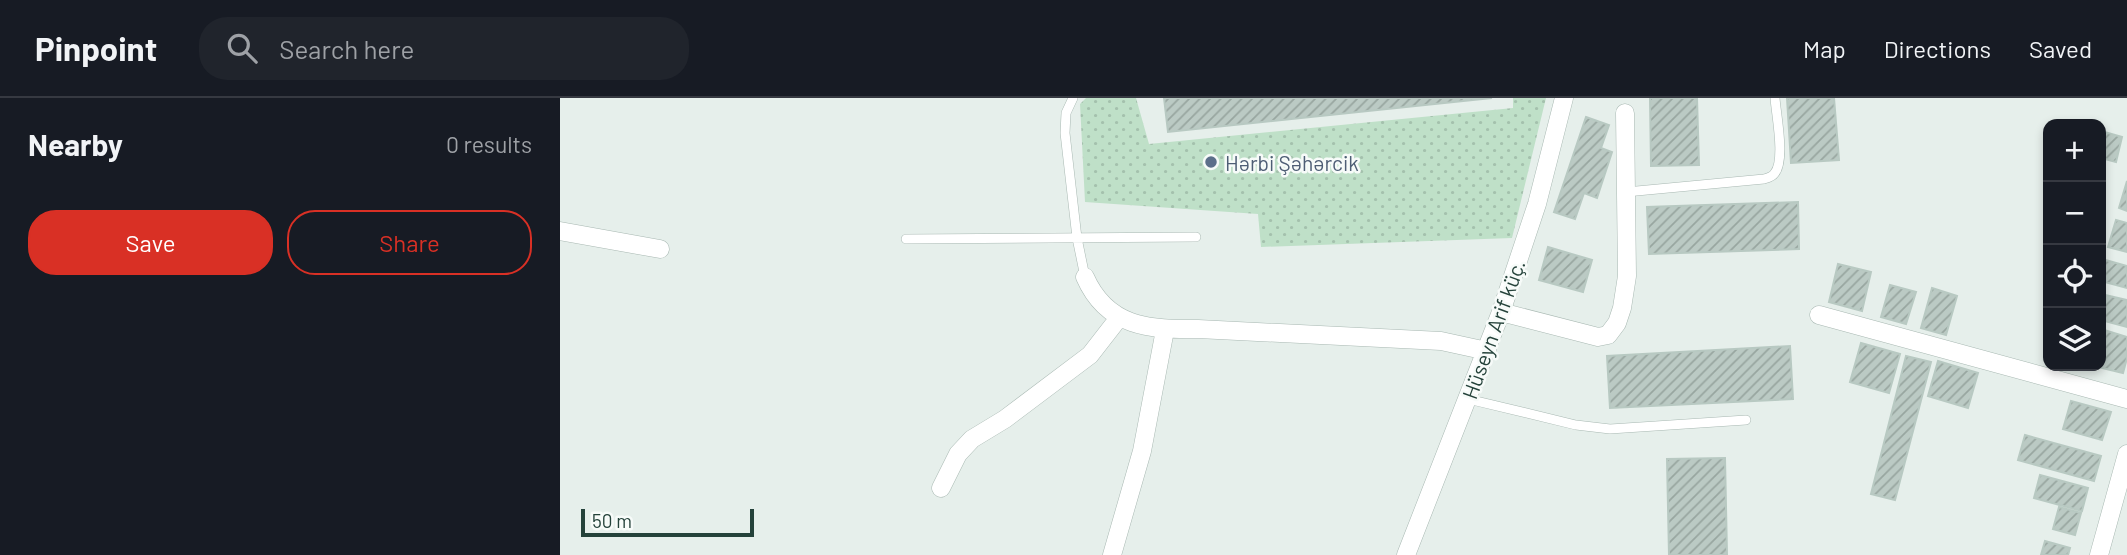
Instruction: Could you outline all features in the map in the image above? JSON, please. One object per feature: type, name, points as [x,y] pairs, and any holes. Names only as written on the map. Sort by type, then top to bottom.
[{"type":"street","name":"Hüseyn Arif küç.","points":[[1406,555],[1502,312],[1536,204],[1564,98]]},
{"type":"street","points":[[1502,312],[1598,337],[1608,335],[1617,323],[1627,276],[1625,113]]},
{"type":"street","points":[[560,231],[660,249]]},
{"type":"street","points":[[1086,277],[1093,295],[1118,319],[1164,330],[1198,329],[1441,341],[1488,351]]},
{"type":"street","points":[[1819,316],[2127,399]]},
{"type":"street","points":[[941,488],[958,454],[972,439],[1014,412],[1090,355],[1118,319]]},
{"type":"street","points":[[1112,555],[1142,451],[1164,330]]},
{"type":"street","points":[[2099,555],[2127,454]]},
{"type":"lane","points":[[1073,98],[1066,113],[1065,133],[1077,238],[1086,277]]},
{"type":"lane","points":[[1626,192],[1764,179],[1774,174],[1779,164],[1780,151],[1775,98]]},
{"type":"lane","points":[[906,239],[1196,237]]},
{"type":"lane","points":[[1468,399],[1576,425],[1610,429],[1746,421]]},
{"type":"green space","points":[[1086,98],[1136,98],[1149,144],[1513,108],[1513,98],[1546,98],[1512,238],[1261,247],[1258,214],[1085,202],[1080,104]]},
{"type":"building","points":[[1164,98],[1492,98],[1168,132]]},
{"type":"building","points":[[1650,98],[1697,98],[1699,165],[1651,166]]},
{"type":"building","points":[[1787,98],[1834,98],[1839,160],[1791,163]]},
{"type":"building","points":[[1586,117],[1609,125],[1601,148],[1612,152],[1597,198],[1584,193],[1575,219],[1554,212]]},
{"type":"building","points":[[2106,132],[2122,137],[2116,162],[2106,159]]},
{"type":"building","points":[[2127,181],[2127,211],[2119,208]]},
{"type":"building","points":[[1798,202],[1799,249],[1649,254],[1647,207]]},
{"type":"building","points":[[2116,220],[2127,223],[2127,252],[2108,247]]},
{"type":"building","points":[[1548,247],[1592,260],[1583,292],[1539,280]]},
{"type":"building","points":[[2106,260],[2127,266],[2127,288],[2106,282]]},
{"type":"building","points":[[1838,264],[1871,272],[1862,311],[1829,302]]},
{"type":"building","points":[[1890,285],[1916,292],[1906,324],[1881,317]]},
{"type":"building","points":[[1932,288],[1957,296],[1946,335],[1921,328]]},
{"type":"building","points":[[2106,295],[2127,300],[2127,327],[2106,321]]},
{"type":"building","points":[[2106,331],[2127,337],[2127,358],[2123,373],[2106,369]]},
{"type":"building","points":[[1861,343],[1900,354],[1889,393],[1850,382]]},
{"type":"building","points":[[1790,346],[1793,399],[1610,408],[1607,356]]},
{"type":"building","points":[[1906,356],[1931,362],[1895,500],[1871,494]]},
{"type":"building","points":[[1938,361],[1978,373],[1968,408],[1928,396]]},
{"type":"building","points":[[2071,401],[2111,412],[2102,440],[2063,429]]},
{"type":"building","points":[[2025,435],[2101,456],[2094,481],[2018,460]]},
{"type":"building","points":[[1725,458],[1727,555],[1669,555],[1667,459]]},
{"type":"building","points":[[2040,475],[2088,488],[2082,511],[2034,498]]},
{"type":"building","points":[[2059,507],[2081,513],[2075,535],[2053,529]]},
{"type":"building","points":[[2045,541],[2070,548],[2068,555],[2041,555]]},
{"type":"place","name":"Hərbi Şəhərcik","points":[[1211,162]]}]
